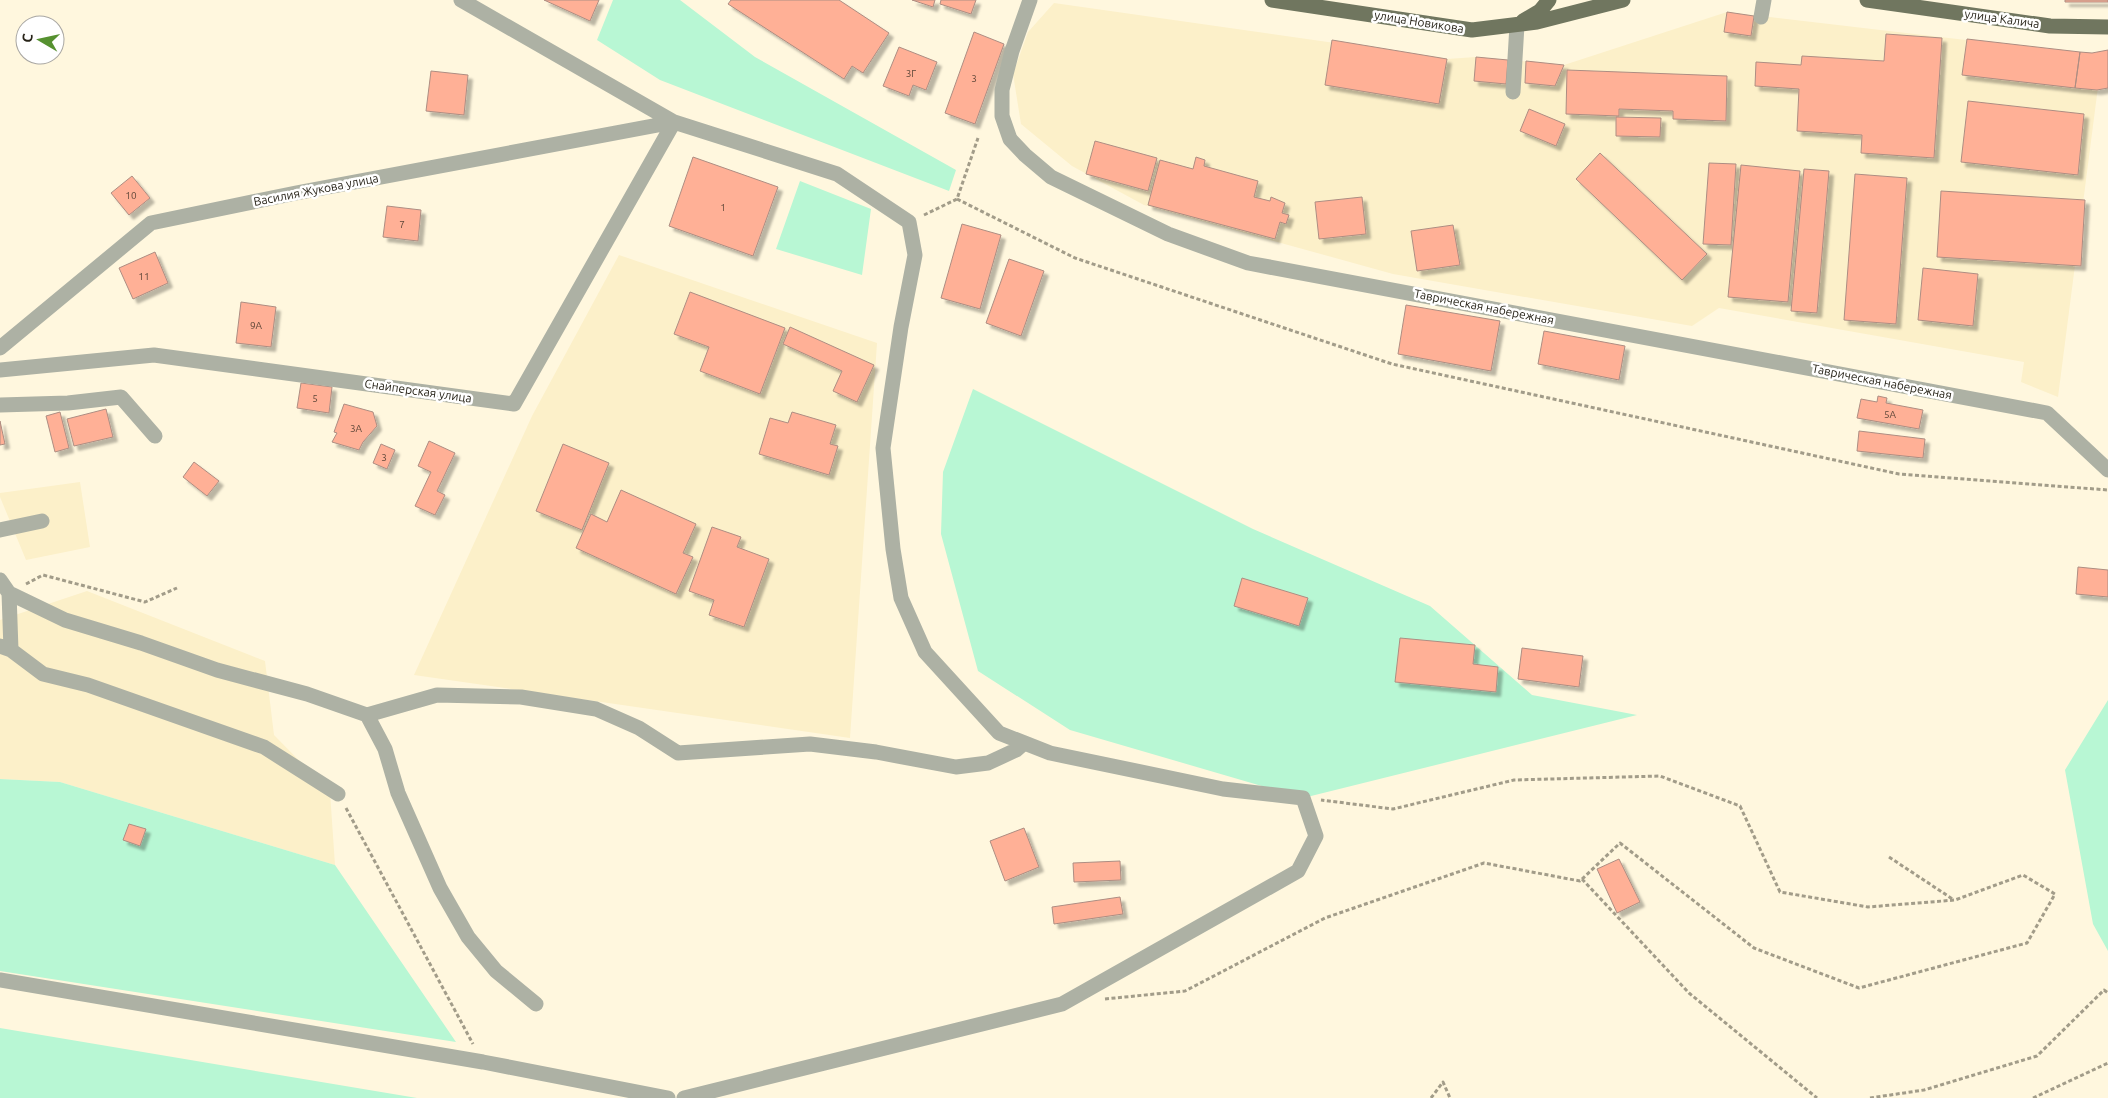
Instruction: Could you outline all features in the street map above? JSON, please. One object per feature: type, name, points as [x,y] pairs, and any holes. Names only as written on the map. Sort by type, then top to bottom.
[{"type":"main road","name":"улица Новикова","points":[[1272,0],[1472,30],[1537,22],[1623,0]]},
{"type":"main road","points":[[1516,25],[1540,11],[1548,0]]},
{"type":"main road","name":"улица Калича","points":[[1867,0],[2050,26],[2108,27]]},
{"type":"street","points":[[461,0],[674,122],[837,174],[909,222],[915,255],[901,327],[882,448],[893,549],[901,598],[925,652],[998,733],[1050,753],[1223,789],[1303,798],[1316,836],[1298,871],[1062,1004],[684,1098]]},
{"type":"street","name":"Таврическая набережная","points":[[1030,0],[1012,51],[1002,90],[1002,116],[1010,139],[1025,156],[1051,177],[1168,234],[1248,263],[2047,413],[2108,470]]},
{"type":"street","points":[[1761,17],[1764,0]]},
{"type":"street","points":[[1513,92],[1516,25]]},
{"type":"street","name":"Василия Жукова улица","points":[[0,348],[151,223],[296,193],[674,122]]},
{"type":"street","name":"Снайперская улица","points":[[0,370],[154,355],[514,404],[674,122]]},
{"type":"street","points":[[0,405],[68,403],[121,397],[155,436]]},
{"type":"street","points":[[0,530],[42,521]]},
{"type":"street","points":[[0,580],[9,593],[65,620],[142,643],[217,670],[307,694],[368,716],[437,695],[521,697],[596,709],[639,728],[678,753],[810,744],[876,752],[956,767],[988,763],[1016,750],[1024,743]]},
{"type":"street","points":[[9,593],[6,648],[43,674],[88,685],[264,747],[338,794]]},
{"type":"street","points":[[368,716],[385,749],[398,793],[440,888],[468,937],[496,971],[536,1004]]},
{"type":"street","points":[[0,980],[483,1062],[668,1098]]},
{"type":"path","points":[[909,222],[957,199],[978,138]]},
{"type":"path","points":[[957,199],[1075,258],[1392,364],[1899,474],[2108,490]]},
{"type":"path","points":[[9,593],[43,575],[145,602],[177,588]]},
{"type":"path","points":[[1100,1000],[1185,991],[1325,918],[1484,863],[1580,881],[1620,843],[1754,948],[1860,988],[2027,943],[2055,894],[2023,875],[1955,900],[1868,907],[1780,892],[1740,806],[1660,776],[1514,780],[1393,808],[1303,798]]},
{"type":"path","points":[[338,794],[483,1062]]},
{"type":"path","points":[[1889,857],[1955,900]]},
{"type":"path","points":[[1582,879],[1689,993],[1817,1098]]},
{"type":"path","points":[[1870,1098],[1924,1090],[2037,1056],[2104,990],[2108,993]]},
{"type":"path","points":[[2033,1098],[2108,1063]]},
{"type":"path","points":[[1431,1098],[1443,1082],[1450,1098]]},
{"type":"shaded area","points":[[1054,3],[1447,59],[1476,57],[1564,65],[1727,12],[2102,56],[2058,397],[2021,382],[2024,362],[1719,308],[1692,326],[1393,274],[1144,205],[1072,166],[1021,124],[1013,74],[1028,32]]},
{"type":"shaded area","points":[[619,255],[877,343],[850,738],[414,675],[532,416]]},
{"type":"shaded area","points":[[80,482],[90,547],[26,560],[0,493]]},
{"type":"shaded area","points":[[87,591],[265,661],[274,735],[330,792],[335,865],[60,782],[0,779],[0,620]]},
{"type":"green space","points":[[613,0],[680,0],[755,57],[956,170],[949,191],[660,80],[597,40]]},
{"type":"green space","points":[[800,181],[871,209],[862,275],[776,249]]},
{"type":"green space","points":[[973,389],[1253,529],[1430,606],[1532,695],[1637,715],[1303,798],[1070,730],[978,671],[941,534],[943,472]]},
{"type":"green space","points":[[2108,700],[2108,951],[2093,924],[2065,770]]},
{"type":"green space","points":[[0,779],[60,782],[335,865],[456,1042],[0,971]]},
{"type":"green space","points":[[0,1028],[417,1098],[0,1098]]},
{"type":"building","points":[[544,0],[599,0],[590,21]]},
{"type":"building","points":[[731,0],[839,0],[889,33],[863,73],[852,66],[844,79],[728,4]]},
{"type":"building","points":[[912,0],[935,0],[933,7]]},
{"type":"building","points":[[941,0],[976,0],[971,14],[940,4]]},
{"type":"building","points":[[2065,0],[2108,0],[2108,2],[2065,2]]},
{"type":"building","points":[[1727,12],[1754,16],[1751,36],[1724,32]]},
{"type":"building","points":[[974,32],[1004,44],[975,124],[945,113]]},
{"type":"building","points":[[1886,34],[1942,38],[1934,158],[1861,153],[1862,135],[1797,131],[1799,89],[1755,86],[1756,62],[1801,65],[1802,56],[1884,61]]},
{"type":"building","points":[[1967,39],[2080,52],[2075,88],[1962,75]]},
{"type":"building","points":[[1332,40],[1447,59],[1439,104],[1325,85]]},
{"type":"building","points":[[899,47],[937,62],[926,90],[913,85],[909,96],[883,86]]},
{"type":"building","points":[[2108,50],[2108,88],[2097,90],[2075,88],[2080,52],[2092,53]]},
{"type":"building","points":[[1476,57],[1508,60],[1506,84],[1474,81]]},
{"type":"building","points":[[1526,61],[1564,65],[1555,86],[1525,83]]},
{"type":"building","points":[[1567,70],[1727,76],[1726,121],[1673,119],[1673,111],[1619,109],[1619,116],[1566,114]]},
{"type":"building","points":[[431,71],[468,75],[464,115],[426,111]]},
{"type":"building","points":[[1968,101],[2084,114],[2078,175],[1961,162]]},
{"type":"building","points":[[1529,109],[1565,124],[1556,146],[1520,131]]},
{"type":"building","points":[[1616,117],[1661,118],[1660,137],[1616,136]]},
{"type":"building","points":[[1095,141],[1157,158],[1148,191],[1086,174]]},
{"type":"building","points":[[1600,153],[1707,254],[1682,280],[1576,179]]},
{"type":"building","points":[[693,157],[778,187],[753,256],[669,226]]},
{"type":"building","points":[[1196,157],[1205,160],[1204,166],[1258,181],[1254,197],[1270,201],[1271,197],[1285,203],[1282,213],[1289,215],[1286,224],[1280,222],[1275,239],[1148,205],[1160,160],[1193,169]]},
{"type":"building","points":[[1709,163],[1736,164],[1731,245],[1703,244]]},
{"type":"building","points":[[1741,165],[1800,171],[1788,302],[1728,297]]},
{"type":"building","points":[[1804,169],[1829,171],[1817,313],[1791,311]]},
{"type":"building","points":[[1855,174],[1907,178],[1896,324],[1844,320]]},
{"type":"building","points":[[132,176],[150,198],[129,215],[111,193]]},
{"type":"building","points":[[1941,191],[2085,200],[2081,266],[1937,257]]},
{"type":"building","points":[[1362,197],[1366,234],[1319,239],[1315,202]]},
{"type":"building","points":[[387,206],[421,210],[418,241],[383,237]]},
{"type":"building","points":[[962,224],[1001,235],[980,309],[941,298]]},
{"type":"building","points":[[1453,225],[1460,265],[1417,271],[1411,231]]},
{"type":"building","points":[[155,252],[168,283],[133,299],[119,268]]},
{"type":"building","points":[[1009,259],[1044,271],[1021,336],[986,323]]},
{"type":"building","points":[[1923,268],[1978,274],[1973,326],[1918,320]]},
{"type":"building","points":[[690,292],[785,328],[760,394],[700,371],[709,347],[674,334]]},
{"type":"building","points":[[241,302],[276,307],[271,347],[236,343]]},
{"type":"building","points":[[1406,305],[1500,321],[1491,371],[1398,354]]},
{"type":"building","points":[[790,327],[874,365],[857,402],[833,391],[842,371],[783,344]]},
{"type":"building","points":[[1544,331],[1625,346],[1619,380],[1538,364]]},
{"type":"building","points":[[301,383],[332,387],[329,413],[297,408]]},
{"type":"building","points":[[1878,396],[1887,398],[1886,403],[1923,410],[1919,429],[1857,418],[1861,399],[1877,402]]},
{"type":"building","points":[[344,404],[373,412],[377,426],[363,442],[359,450],[332,442],[337,433],[334,432]]},
{"type":"building","points":[[106,409],[113,437],[74,446],[67,419]]},
{"type":"building","points":[[60,412],[69,448],[55,452],[46,416]]},
{"type":"building","points":[[792,412],[836,425],[830,444],[838,446],[829,475],[759,454],[770,418],[788,423]]},
{"type":"building","points":[[0,421],[5,444],[0,445]]},
{"type":"building","points":[[1859,431],[1925,439],[1923,458],[1857,451]]},
{"type":"building","points":[[429,441],[455,453],[437,491],[445,495],[435,515],[415,506],[431,472],[418,466]]},
{"type":"building","points":[[381,444],[395,450],[387,469],[373,463]]},
{"type":"building","points":[[563,444],[609,463],[582,530],[536,511]]},
{"type":"building","points":[[194,462],[219,481],[207,496],[183,477]]},
{"type":"building","points":[[621,490],[696,524],[683,553],[693,557],[676,594],[576,548],[591,514],[607,522]]},
{"type":"building","points":[[712,527],[741,537],[737,547],[769,559],[744,627],[709,615],[714,600],[689,591]]},
{"type":"building","points":[[2078,567],[2108,570],[2108,597],[2076,594]]},
{"type":"building","points":[[1242,578],[1308,598],[1299,626],[1234,606]]},
{"type":"building","points":[[1400,638],[1475,645],[1473,664],[1498,667],[1496,692],[1395,682]]},
{"type":"building","points":[[1522,648],[1583,656],[1579,687],[1518,679]]},
{"type":"building","points":[[129,824],[146,829],[140,846],[123,840]]},
{"type":"building","points":[[1024,828],[1039,867],[1005,881],[990,841]]},
{"type":"building","points":[[1619,859],[1640,902],[1617,913],[1597,869]]},
{"type":"building","points":[[1120,861],[1121,880],[1074,882],[1073,863]]},
{"type":"building","points":[[1120,897],[1123,914],[1054,924],[1052,907]]}]
